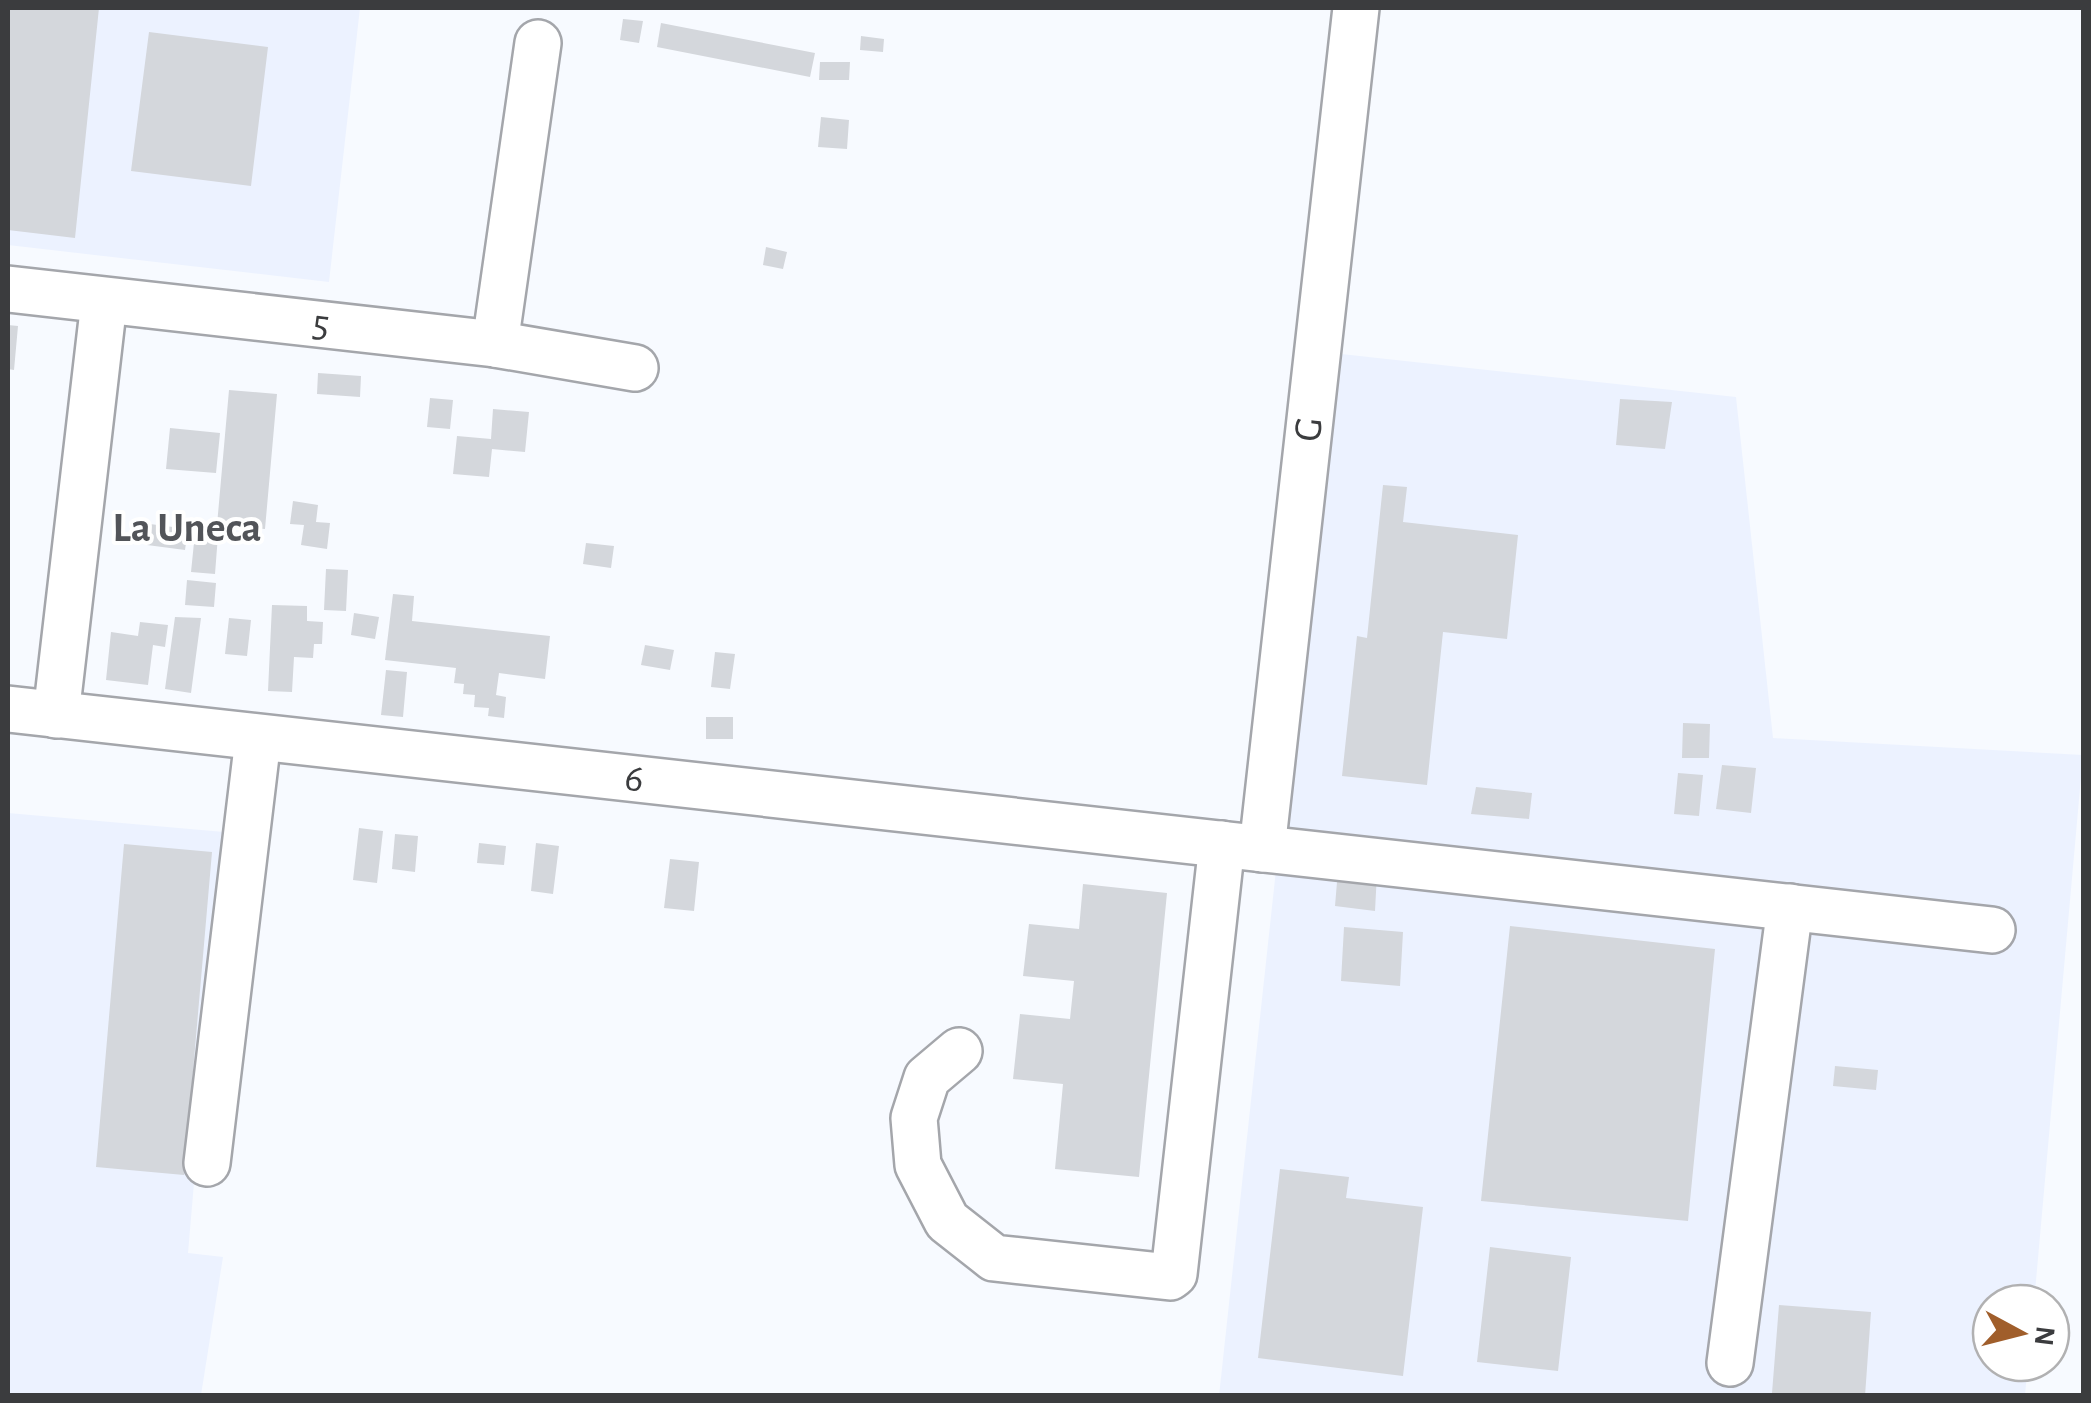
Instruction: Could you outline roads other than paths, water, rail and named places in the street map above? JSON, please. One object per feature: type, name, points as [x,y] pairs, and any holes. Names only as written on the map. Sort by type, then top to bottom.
[{"type":"street","name":"G","points":[[959,1051],[927,1078],[914,1118],[918,1165],[947,1220],[994,1258],[1174,1274],[1242,846],[1356,8]]},
{"type":"street","points":[[495,344],[538,43]]},
{"type":"street","name":"5","points":[[8,289],[495,344],[635,368]]},
{"type":"street","points":[[56,715],[104,302]]},
{"type":"street","name":"6","points":[[8,710],[1992,930]]},
{"type":"street","points":[[207,1162],[258,740]]},
{"type":"street","points":[[1730,1362],[1790,907]]},
{"type":"district","name":"La Uneca","points":[[187,528]]}]
